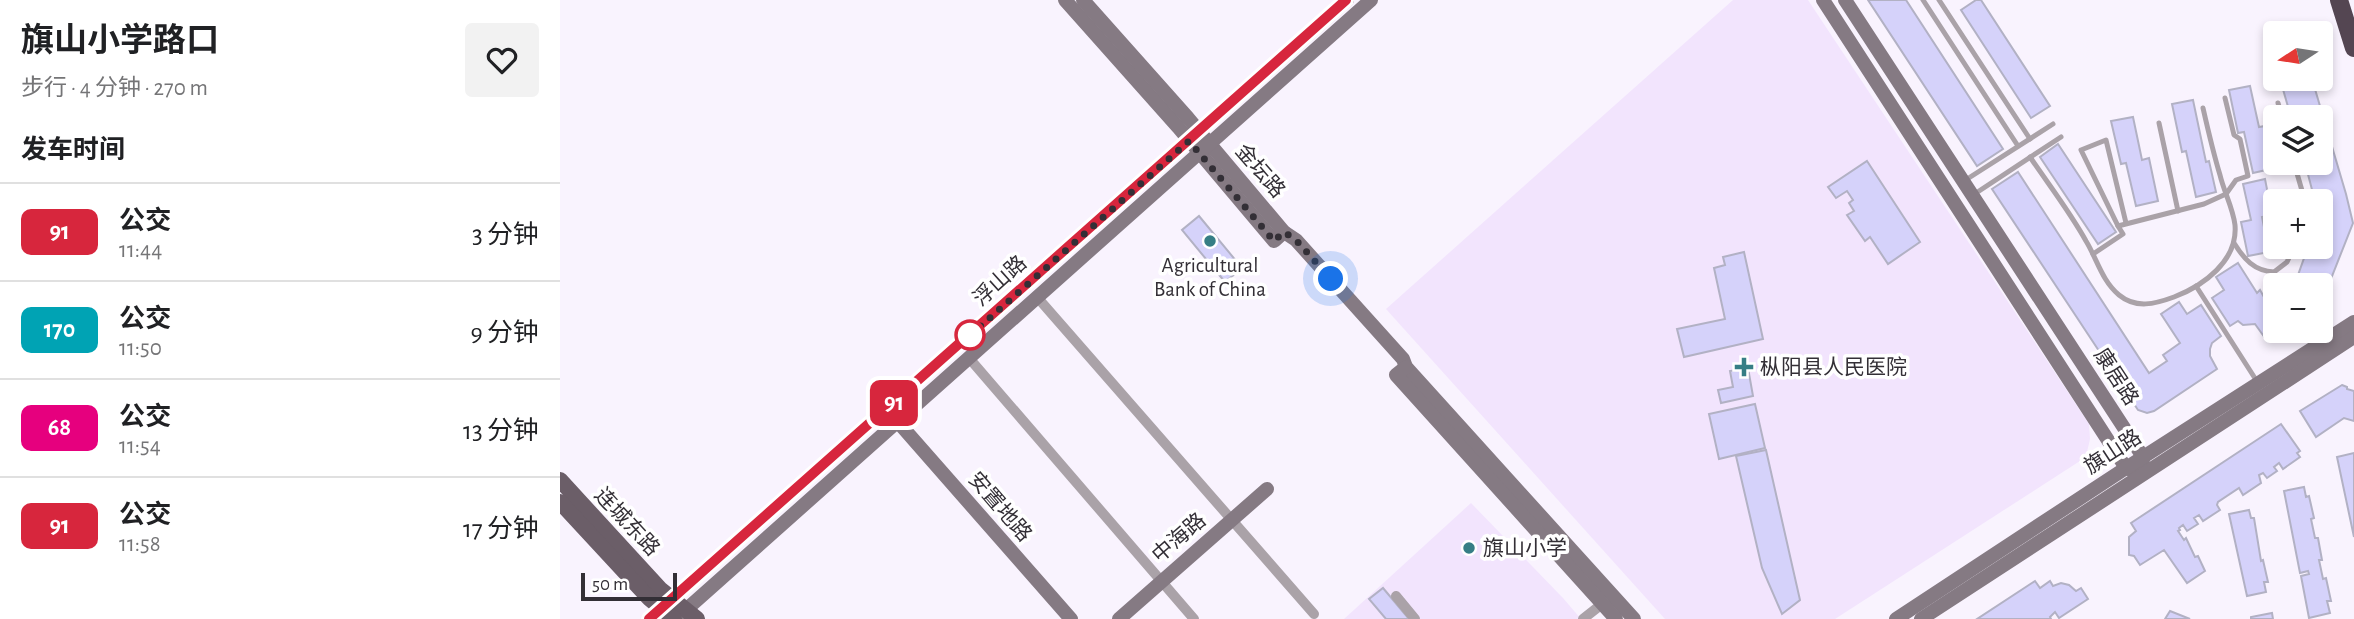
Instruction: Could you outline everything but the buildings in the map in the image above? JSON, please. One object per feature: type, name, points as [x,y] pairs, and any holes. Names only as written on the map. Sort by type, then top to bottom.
[{"type":"highway","points":[[2339,0],[2354,48]]},
{"type":"main road","name":"金坛路","points":[[1065,0],[1194,136]]},
{"type":"main road","name":"金坛路","points":[[1083,0],[1279,237],[1305,250],[1403,359],[1401,371]]},
{"type":"main road","name":"浮山路","points":[[674,613],[1346,0]]},
{"type":"main road","name":"浮山路","points":[[674,613],[898,422],[1371,0]]},
{"type":"main road","name":"康居路","points":[[1823,0],[2126,468]]},
{"type":"main road","name":"康居路","points":[[1846,0],[2143,457]]},
{"type":"main road","name":"旗山路","points":[[1896,619],[2354,322]]},
{"type":"main road","name":"旗山路","points":[[1921,619],[2354,337]]},
{"type":"main road","name":"金坛路","points":[[1401,371],[1616,619]]},
{"type":"main road","name":"金坛路","points":[[1401,371],[1634,619]]},
{"type":"main road","name":"安置地路","points":[[898,422],[1071,619]]},
{"type":"main road","points":[[2126,468],[2142,474],[2143,457]]},
{"type":"main road","name":"连城东路","points":[[560,480],[660,589],[674,613]]},
{"type":"main road","name":"中海路","points":[[1119,619],[1266,489]]},
{"type":"main road","name":"连城东路","points":[[560,502],[649,598],[674,613]]},
{"type":"street","points":[[1037,297],[1314,614]]},
{"type":"street","points":[[970,358],[1194,619]]},
{"type":"street","points":[[1396,596],[1415,619]]},
{"type":"street","points":[[1583,619],[1602,604]]},
{"type":"lane","points":[[1923,0],[2018,146]]},
{"type":"lane","points":[[1939,0],[2037,152]]},
{"type":"lane","points":[[1954,48],[1966,41]]},
{"type":"lane","points":[[1983,91],[1994,84]]},
{"type":"lane","points":[[2118,226],[2204,204],[2226,194],[2236,180],[2248,176],[2225,98]]},
{"type":"lane","points":[[2030,157],[2087,241],[2110,286],[2131,303],[2145,305],[2162,302],[2196,286],[2219,267],[2234,243],[2235,227],[2203,107]]},
{"type":"lane","points":[[2159,123],[2178,211]]},
{"type":"lane","points":[[1964,181],[2053,124]]},
{"type":"lane","points":[[1973,195],[2061,137]]},
{"type":"lane","points":[[2092,254],[2123,234],[2081,150],[2106,140],[2126,223]]},
{"type":"lane","points":[[2234,243],[2250,264],[2261,271],[2274,272],[2288,259]]},
{"type":"lane","points":[[2196,286],[2259,383]]},
{"type":"shaded area","name":"枞阳县人民医院","points":[[1733,0],[1808,0],[2089,424],[2087,452],[2080,461],[1835,619],[1665,619],[1386,309]]},
{"type":"shaded area","name":"旗山小学","points":[[1471,503],[1581,619],[1344,619]]},
{"type":"bus line","name":"91","points":[[649,619],[1346,0]]},
{"type":"place","name":"Agricultural Bank of China","points":[[1210,241]]},
{"type":"place","name":"枞阳县人民医院","points":[[1744,367]]},
{"type":"place","name":"旗山小学","points":[[1469,548]]},
{"type":"route","points":[[970,335],[966,339],[1189,141],[1274,241],[1284,232],[1296,240],[1331,279]]}]
